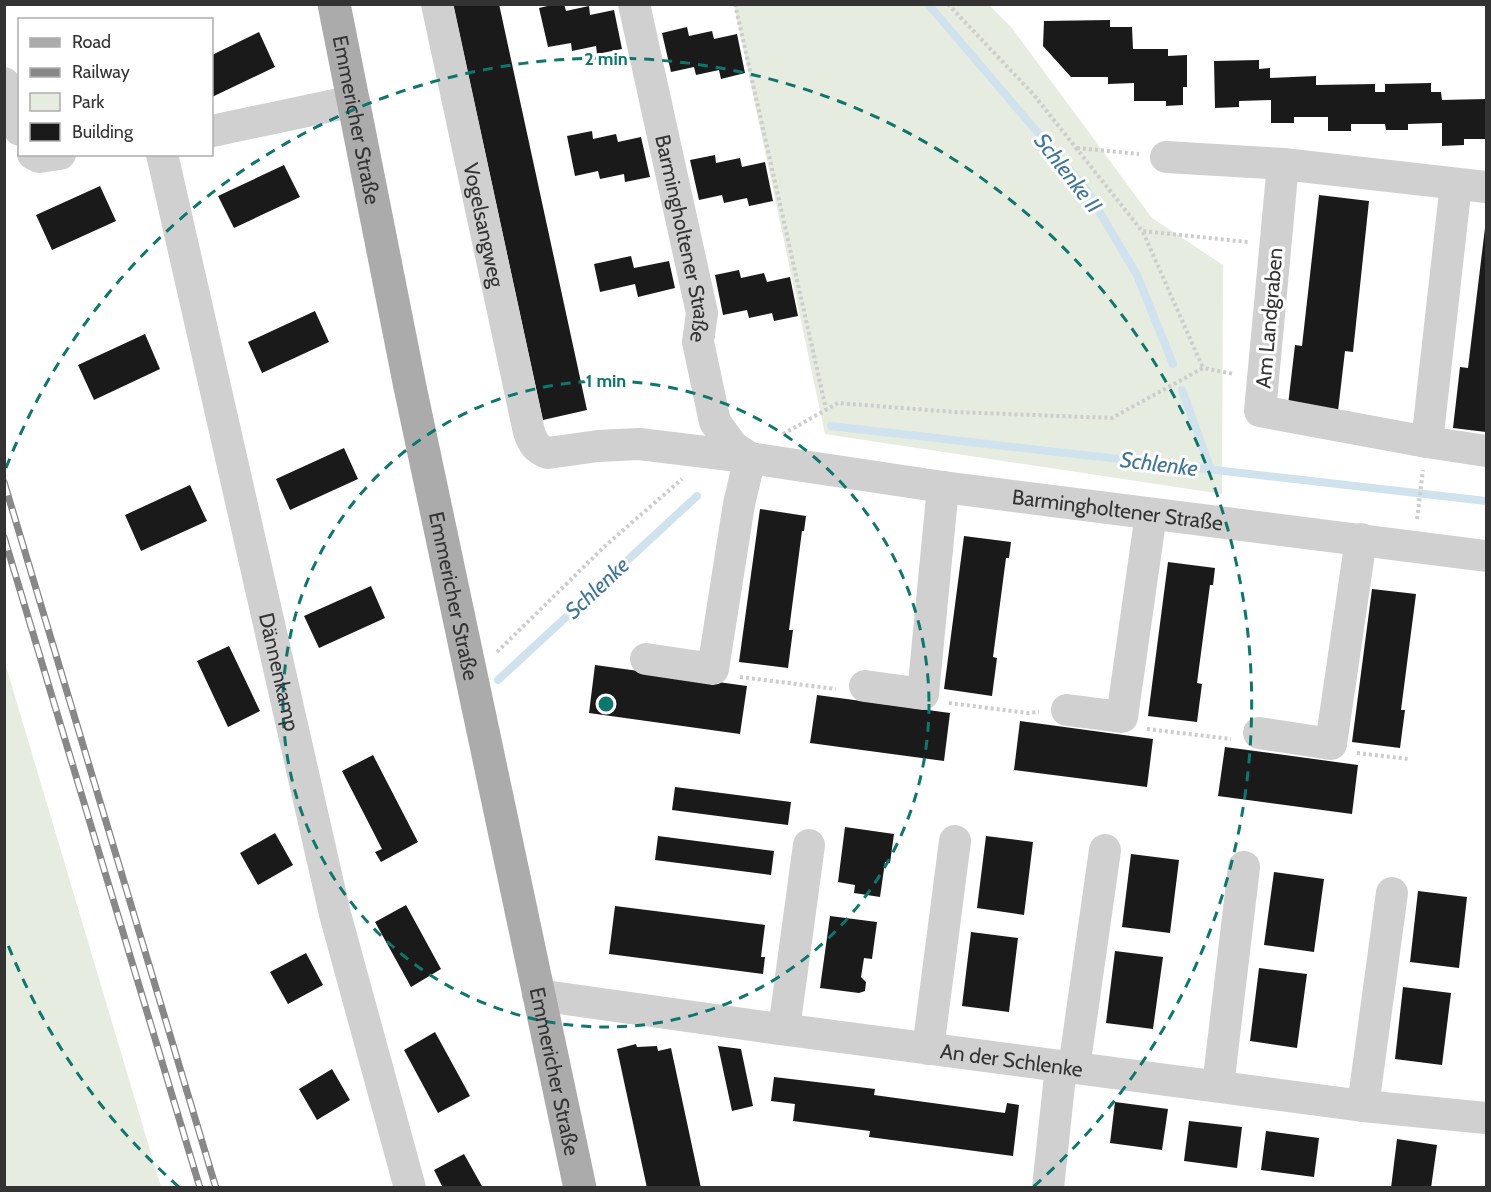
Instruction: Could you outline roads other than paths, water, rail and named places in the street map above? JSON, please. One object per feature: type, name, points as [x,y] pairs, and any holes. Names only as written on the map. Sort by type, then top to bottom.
[{"type":"main road","name":"Emmericher Straße","points":[[334,4],[410,387],[580,1188]]},
{"type":"street","name":"Vogelsangweg","points":[[437,4],[528,432],[535,446]]},
{"type":"street","name":"Barmingholtener Straße","points":[[634,4],[702,313],[698,342],[715,422],[733,447],[762,460]]},
{"type":"street","points":[[4,83],[18,124]]},
{"type":"street","points":[[213,130],[354,101]]},
{"type":"street","name":"Dännenkamp","points":[[162,156],[336,914],[410,1188]]},
{"type":"street","points":[[1166,157],[1283,164],[1486,187]]},
{"type":"street","name":"Am Landgraben","points":[[1283,164],[1260,411],[1426,452],[1486,451]]},
{"type":"street","points":[[1426,452],[1456,184]]},
{"type":"street","name":"Barmingholtener Straße","points":[[535,446],[548,453],[598,446],[639,444],[943,487],[1486,556]]},
{"type":"street","points":[[646,659],[713,669],[739,504],[762,460]]},
{"type":"street","points":[[865,686],[922,694],[943,487]]},
{"type":"street","points":[[1067,710],[1122,717],[1151,514]]},
{"type":"street","points":[[1259,733],[1331,744],[1361,539]]},
{"type":"street","points":[[928,1049],[956,842]]},
{"type":"street","points":[[784,1029],[809,845]]},
{"type":"street","points":[[1048,1188],[1105,850]]},
{"type":"street","points":[[1218,1086],[1244,867]]},
{"type":"street","points":[[1363,1106],[1392,893]]},
{"type":"street","name":"An der Schlenke","points":[[538,995],[1363,1106],[1486,1118]]},
{"type":"waterway","name":"Schlenke II","points":[[928,4],[1086,189],[1137,275],[1173,364]]},
{"type":"waterway","name":"Schlenke II","points":[[1182,390],[1211,470]]},
{"type":"waterway","name":"Schlenke","points":[[831,426],[1486,501]]},
{"type":"waterway","name":"Schlenke","points":[[498,680],[697,496]]},
{"type":"railway","points":[[4,482],[216,1188]]},
{"type":"railway","points":[[4,537],[200,1188]]}]
